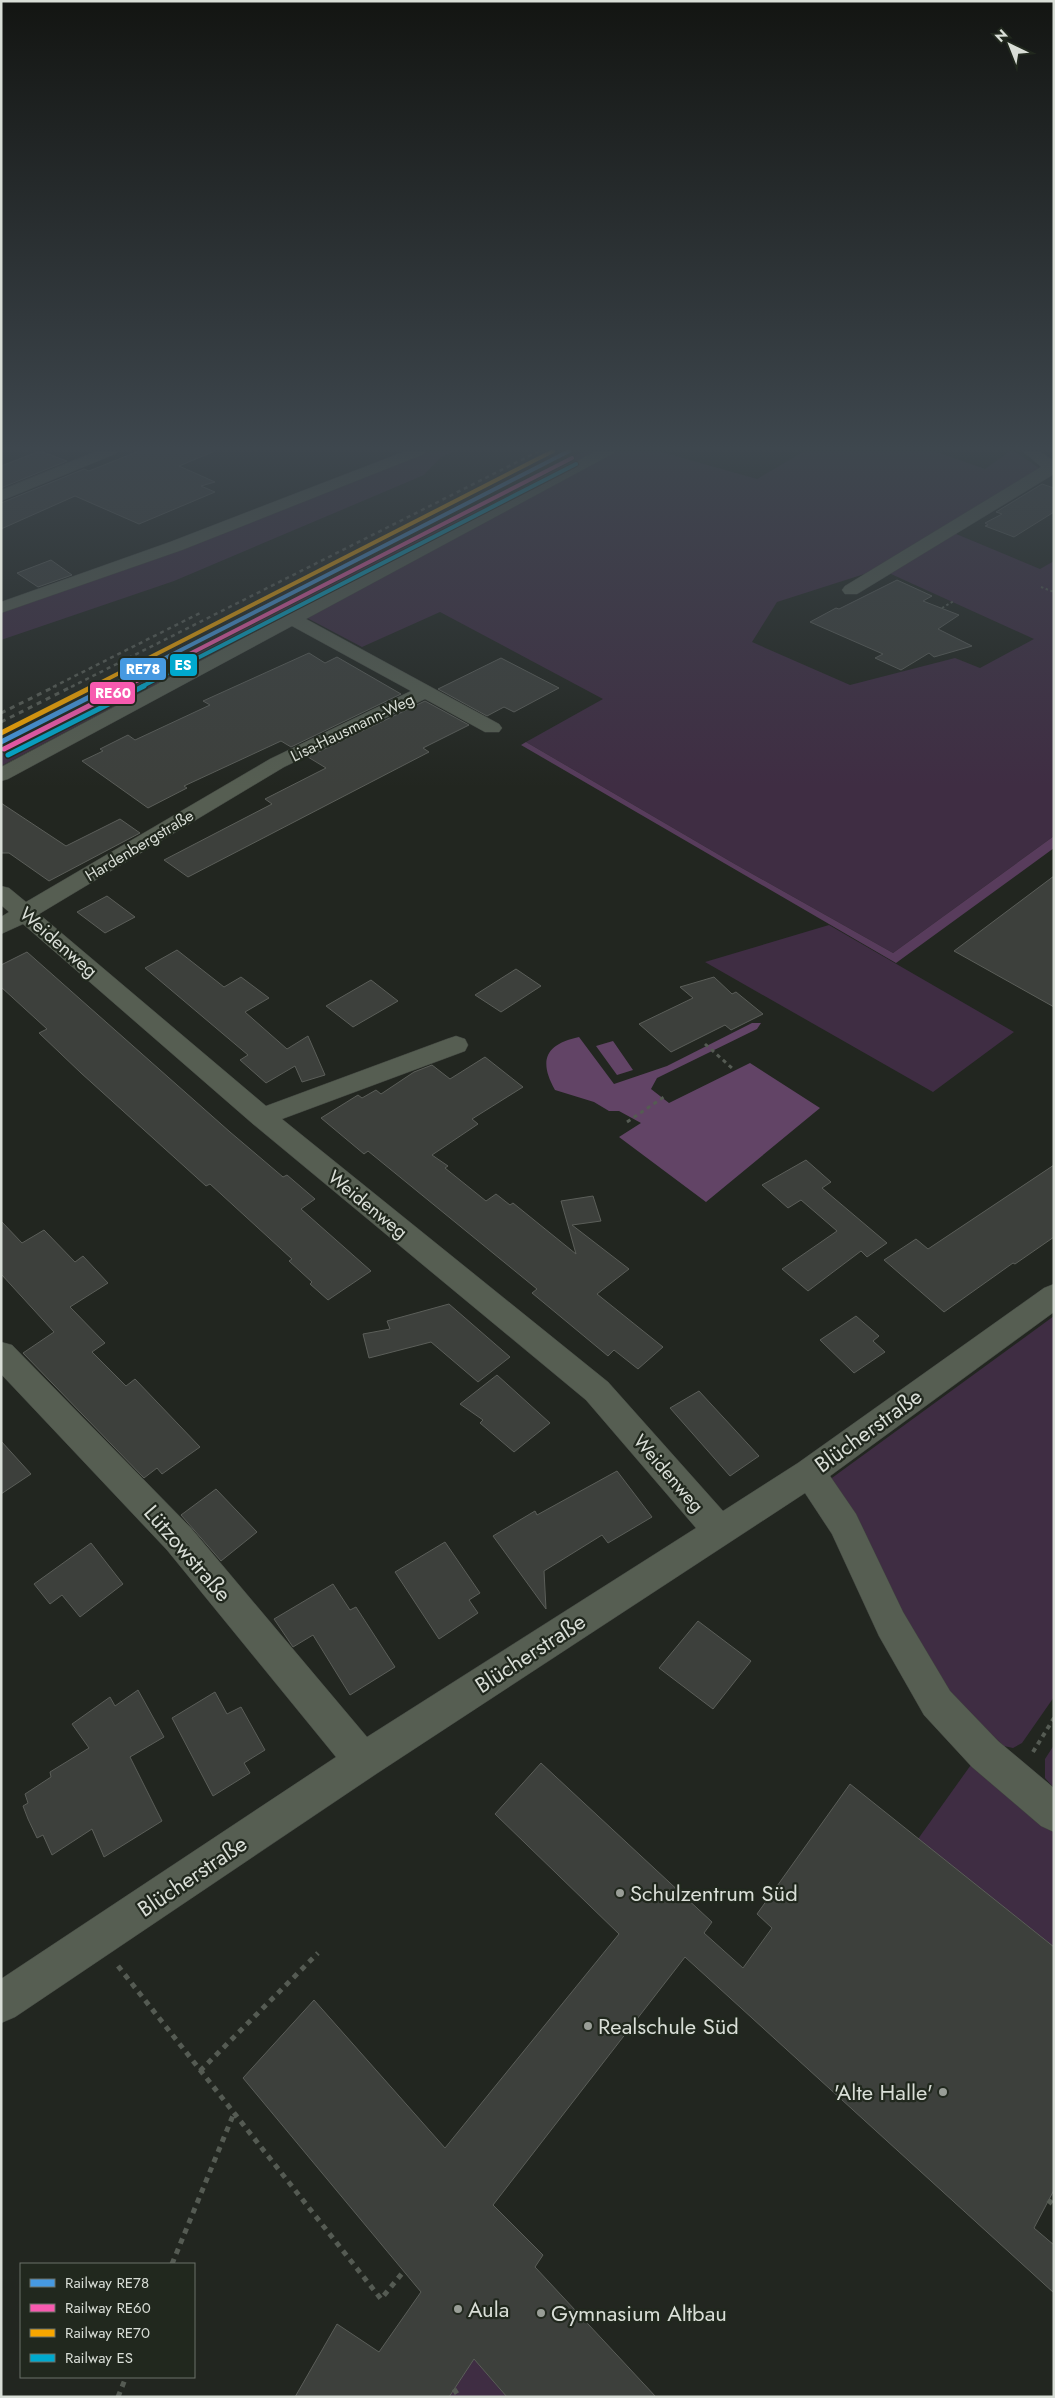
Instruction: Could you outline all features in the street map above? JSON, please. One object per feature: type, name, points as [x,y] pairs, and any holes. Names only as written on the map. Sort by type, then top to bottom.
[{"type":"street","points":[[1,608],[128,563]]},
{"type":"street","points":[[1,775],[397,563]]},
{"type":"street","points":[[851,590],[896,563]]},
{"type":"street","name":"Lisa-Hausmann-Weg","points":[[292,619],[492,728]]},
{"type":"street","name":"Lisa-Hausmann-Weg","points":[[277,763],[426,691]]},
{"type":"street","name":"Hardenbergstraße","points":[[1,927],[277,763]]},
{"type":"street","name":"Weidenweg","points":[[1,893],[262,1117],[597,1391],[719,1530]]},
{"type":"street","points":[[262,1117],[456,1045]]},
{"type":"street","name":"Blücherstraße","points":[[1,2003],[363,1761],[810,1473],[1054,1296]]},
{"type":"street","name":"Lützowstraße","points":[[1,1354],[179,1539],[363,1761]]},
{"type":"street","points":[[810,1473],[844,1524],[891,1624],[938,1703],[985,1754],[1054,1813]]},
{"type":"path","points":[[1041,587],[1054,592]]},
{"type":"path","points":[[942,608],[954,601]]},
{"type":"path","points":[[706,1044],[733,1069]]},
{"type":"path","points":[[627,1122],[664,1096]]},
{"type":"path","points":[[200,2071],[318,1954]]},
{"type":"path","points":[[115,1962],[381,2299],[404,2271]]},
{"type":"path","points":[[172,2263],[234,2113]]},
{"type":"path","points":[[1048,2200],[1054,2205]]},
{"type":"path","points":[[118,2397],[126,2378]]},
{"type":"path","points":[[454,2390],[459,2397]]},
{"type":"shaded area","points":[[140,563],[217,563],[174,581],[1,640],[1,612]]},
{"type":"shaded area","points":[[366,563],[1025,563],[1040,569],[1054,563],[1054,836],[893,953],[733,863],[526,742],[603,699],[440,612],[362,647],[294,611],[1,766],[1,752],[54,727],[78,712],[247,627],[255,620]],"holes":[[[880,569],[1034,639],[980,668],[955,658],[850,685],[752,642],[777,602]]]},
{"type":"shaded area","points":[[526,742],[733,863],[893,953],[1054,836],[1054,848],[896,963],[521,745]]},
{"type":"shaded area","points":[[829,925],[1014,1032],[933,1092],[705,962]]},
{"type":"shaded area","points":[[752,1023],[761,1023],[757,1029],[657,1078],[651,1089],[669,1103],[750,1063],[820,1108],[706,1202],[619,1137],[641,1123],[619,1111],[609,1111],[594,1102],[555,1090],[547,1070],[546,1062],[552,1049],[568,1040],[579,1037],[614,1084],[667,1066]]},
{"type":"shaded area","points":[[613,1041],[633,1070],[617,1075],[596,1046]]},
{"type":"shaded area","points":[[1054,1316],[1054,1697],[1022,1743],[1013,1748],[1004,1746],[948,1696],[825,1483]]},
{"type":"shaded area","points":[[1054,1745],[1054,1788],[1045,1778],[1045,1759]]},
{"type":"shaded area","points":[[973,1762],[1054,1831],[1054,1947],[918,1839]]},
{"type":"shaded area","points":[[474,2359],[507,2397],[449,2397]]},
{"type":"building","points":[[43,563],[55,563],[72,575],[38,587],[17,573]]},
{"type":"building","points":[[897,580],[932,596],[923,601],[959,615],[938,629],[972,646],[934,657],[929,653],[901,670],[875,658],[883,654],[810,622]]},
{"type":"building","points":[[309,653],[325,663],[337,657],[401,694],[291,747],[281,741],[184,786],[187,788],[148,808],[82,761],[103,751],[100,749],[128,735],[135,740],[210,705],[203,701]]},
{"type":"building","points":[[501,658],[559,688],[514,712],[504,707],[487,716],[438,689]]},
{"type":"building","points":[[425,701],[469,725],[423,748],[429,752],[188,877],[164,860],[272,804],[265,799],[326,768],[308,757]]},
{"type":"building","points":[[1,803],[66,846],[120,819],[140,833],[49,881],[9,853],[1,853]]},
{"type":"building","points":[[1054,876],[1054,1007],[954,951]]},
{"type":"building","points":[[107,896],[135,917],[105,933],[77,912]]},
{"type":"building","points":[[177,950],[224,987],[241,977],[269,998],[245,1012],[287,1049],[308,1036],[325,1075],[302,1082],[295,1066],[266,1083],[240,1060],[248,1055],[145,968]]},
{"type":"building","points":[[27,952],[230,1132],[283,1177],[287,1175],[315,1199],[301,1209],[371,1271],[328,1300],[289,1261],[292,1259],[210,1184],[206,1186],[81,1073],[39,1033],[47,1029],[1,987],[1,965]]},
{"type":"building","points":[[516,969],[541,986],[501,1012],[475,995]]},
{"type":"building","points":[[714,977],[732,994],[736,992],[763,1014],[731,1030],[725,1025],[671,1052],[639,1024],[693,998],[680,987]]},
{"type":"building","points":[[371,980],[398,1001],[353,1027],[326,1006]]},
{"type":"building","points":[[485,1057],[523,1087],[472,1119],[478,1124],[432,1155],[448,1166],[445,1168],[486,1201],[496,1194],[510,1205],[513,1203],[576,1254],[561,1201],[593,1196],[601,1221],[572,1225],[629,1269],[597,1294],[663,1347],[638,1369],[614,1350],[608,1356],[532,1293],[537,1289],[368,1151],[364,1154],[321,1118],[358,1095],[362,1098],[376,1090],[381,1094],[414,1072],[432,1065],[450,1079]]},
{"type":"building","points":[[806,1160],[831,1182],[822,1188],[887,1243],[867,1257],[861,1251],[808,1291],[782,1269],[837,1231],[801,1200],[788,1208],[762,1185]]},
{"type":"building","points":[[1054,1165],[1054,1237],[1015,1264],[1013,1263],[944,1312],[884,1260],[916,1239],[928,1249]]},
{"type":"building","points":[[1,1221],[22,1243],[44,1230],[75,1262],[83,1256],[108,1283],[70,1307],[105,1343],[92,1352],[126,1386],[135,1379],[200,1447],[162,1474],[157,1468],[144,1478],[23,1353],[54,1332],[1,1274]]},
{"type":"building","points":[[449,1304],[510,1357],[478,1382],[431,1342],[369,1358],[363,1334],[390,1329],[387,1321]]},
{"type":"building","points":[[856,1316],[879,1336],[873,1341],[885,1352],[854,1373],[820,1340]]},
{"type":"building","points":[[497,1375],[550,1423],[514,1452],[480,1423],[483,1420],[460,1404]]},
{"type":"building","points":[[699,1391],[759,1456],[730,1476],[670,1408]]},
{"type":"building","points":[[1,1441],[31,1474],[1,1494]]},
{"type":"building","points":[[617,1471],[652,1517],[608,1543],[602,1535],[544,1571],[546,1609],[493,1536],[535,1511],[537,1515]]},
{"type":"building","points":[[216,1489],[257,1532],[221,1561],[181,1515]]},
{"type":"building","points":[[445,1542],[480,1593],[469,1600],[478,1613],[439,1639],[395,1572]]},
{"type":"building","points":[[91,1543],[123,1584],[80,1617],[62,1595],[50,1604],[34,1584]]},
{"type":"building","points":[[333,1584],[350,1610],[356,1607],[395,1667],[350,1695],[313,1635],[293,1647],[274,1619]]},
{"type":"building","points":[[698,1621],[751,1661],[713,1709],[659,1668]]},
{"type":"building","points":[[138,1690],[164,1737],[130,1757],[162,1821],[104,1857],[92,1829],[52,1855],[43,1835],[37,1838],[28,1819],[23,1806],[28,1803],[25,1794],[51,1777],[50,1772],[89,1748],[72,1724],[110,1697],[115,1706]]},
{"type":"building","points":[[215,1692],[227,1714],[241,1707],[265,1750],[244,1763],[250,1773],[213,1796],[172,1718]]},
{"type":"building","points":[[541,1763],[712,1922],[704,1933],[743,1968],[772,1928],[757,1914],[850,1784],[1054,1947],[1054,2190],[1034,2228],[1054,2245],[1054,2293],[685,1957],[493,2205],[543,2255],[535,2267],[656,2397],[507,2397],[474,2359],[449,2397],[295,2397],[337,2324],[379,2352],[421,2292],[243,2078],[314,2000],[445,2148],[619,1934],[495,1814]]},
{"type":"railway","points":[[71,687],[317,563]]},
{"type":"railway","points":[[53,687],[200,613]]},
{"type":"railway","points":[[1,713],[56,686]]},
{"type":"railway","points":[[1,722],[71,687]]},
{"type":"rail line","name":"RE70","points":[[1,733],[334,563]]},
{"type":"rail line","name":"RE78","points":[[1,742],[351,563]]},
{"type":"rail line","name":"RE60","points":[[4,749],[367,563]]},
{"type":"rail line","name":"ES","points":[[8,755],[383,563]]},
{"type":"place","name":"Schulzentrum Süd","points":[[620,1893]]},
{"type":"place","name":"Realschule Süd","points":[[588,2026]]},
{"type":"place","name":"'Alte Halle'","points":[[943,2092]]},
{"type":"place","name":"Aula","points":[[458,2309]]},
{"type":"place","name":"Gymnasium Altbau","points":[[541,2313]]}]
